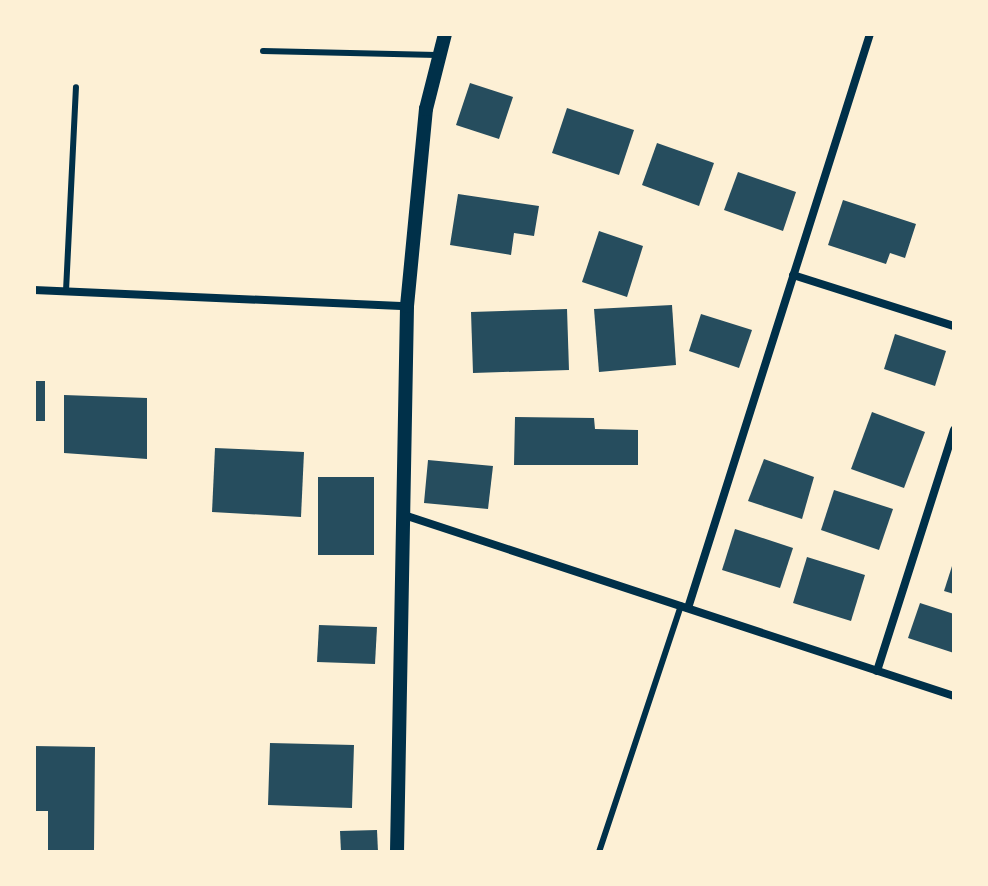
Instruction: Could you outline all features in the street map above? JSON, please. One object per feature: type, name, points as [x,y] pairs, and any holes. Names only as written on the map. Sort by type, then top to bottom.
[{"type":"street","points":[[397,852],[407,306],[426,109],[437,55],[445,34]]},
{"type":"street","points":[[685,606],[870,34]]},
{"type":"street","points":[[793,275],[954,326]]},
{"type":"street","points":[[34,290],[407,306]]},
{"type":"street","points":[[877,671],[954,430]]},
{"type":"street","points":[[404,515],[954,696]]},
{"type":"lane","points":[[263,51],[437,55]]},
{"type":"lane","points":[[66,291],[76,87]]},
{"type":"lane","points":[[599,852],[685,606]]},
{"type":"building","points":[[470,83],[513,97],[499,139],[456,125]]},
{"type":"building","points":[[567,108],[634,130],[619,175],[552,153]]},
{"type":"building","points":[[657,143],[714,163],[699,206],[642,185]]},
{"type":"building","points":[[738,172],[796,192],[783,231],[724,210]]},
{"type":"building","points":[[458,194],[539,206],[534,236],[514,233],[511,255],[450,245]]},
{"type":"building","points":[[843,200],[916,224],[905,258],[890,253],[886,264],[828,245]]},
{"type":"building","points":[[599,231],[643,246],[627,297],[582,282]]},
{"type":"building","points":[[672,305],[676,365],[599,372],[594,309]]},
{"type":"building","points":[[567,309],[569,370],[473,373],[471,312]]},
{"type":"building","points":[[701,314],[752,330],[739,368],[689,351]]},
{"type":"building","points":[[895,334],[946,351],[935,386],[884,369]]},
{"type":"building","points":[[34,381],[45,381],[45,421],[34,421]]},
{"type":"building","points":[[64,395],[147,398],[147,459],[64,453]]},
{"type":"building","points":[[872,412],[925,432],[904,488],[851,469]]},
{"type":"building","points":[[515,417],[594,418],[595,429],[638,430],[638,465],[514,465]]},
{"type":"building","points":[[215,448],[304,452],[301,517],[212,512]]},
{"type":"building","points":[[764,459],[814,477],[802,519],[748,501]]},
{"type":"building","points":[[428,460],[493,466],[488,509],[424,503]]},
{"type":"building","points":[[318,477],[374,477],[374,555],[318,555]]},
{"type":"building","points":[[834,490],[893,509],[879,550],[821,530]]},
{"type":"building","points":[[735,529],[793,548],[780,588],[722,570]]},
{"type":"building","points":[[807,557],[865,575],[851,621],[793,603]]},
{"type":"building","points":[[954,564],[954,594],[944,591]]},
{"type":"building","points":[[920,603],[954,614],[954,653],[908,638]]},
{"type":"building","points":[[319,625],[377,627],[375,664],[317,662]]},
{"type":"building","points":[[270,743],[354,745],[352,808],[268,805]]},
{"type":"building","points":[[34,746],[95,747],[94,852],[48,852],[48,811],[34,811]]},
{"type":"building","points":[[377,830],[378,852],[341,852],[340,831]]}]
